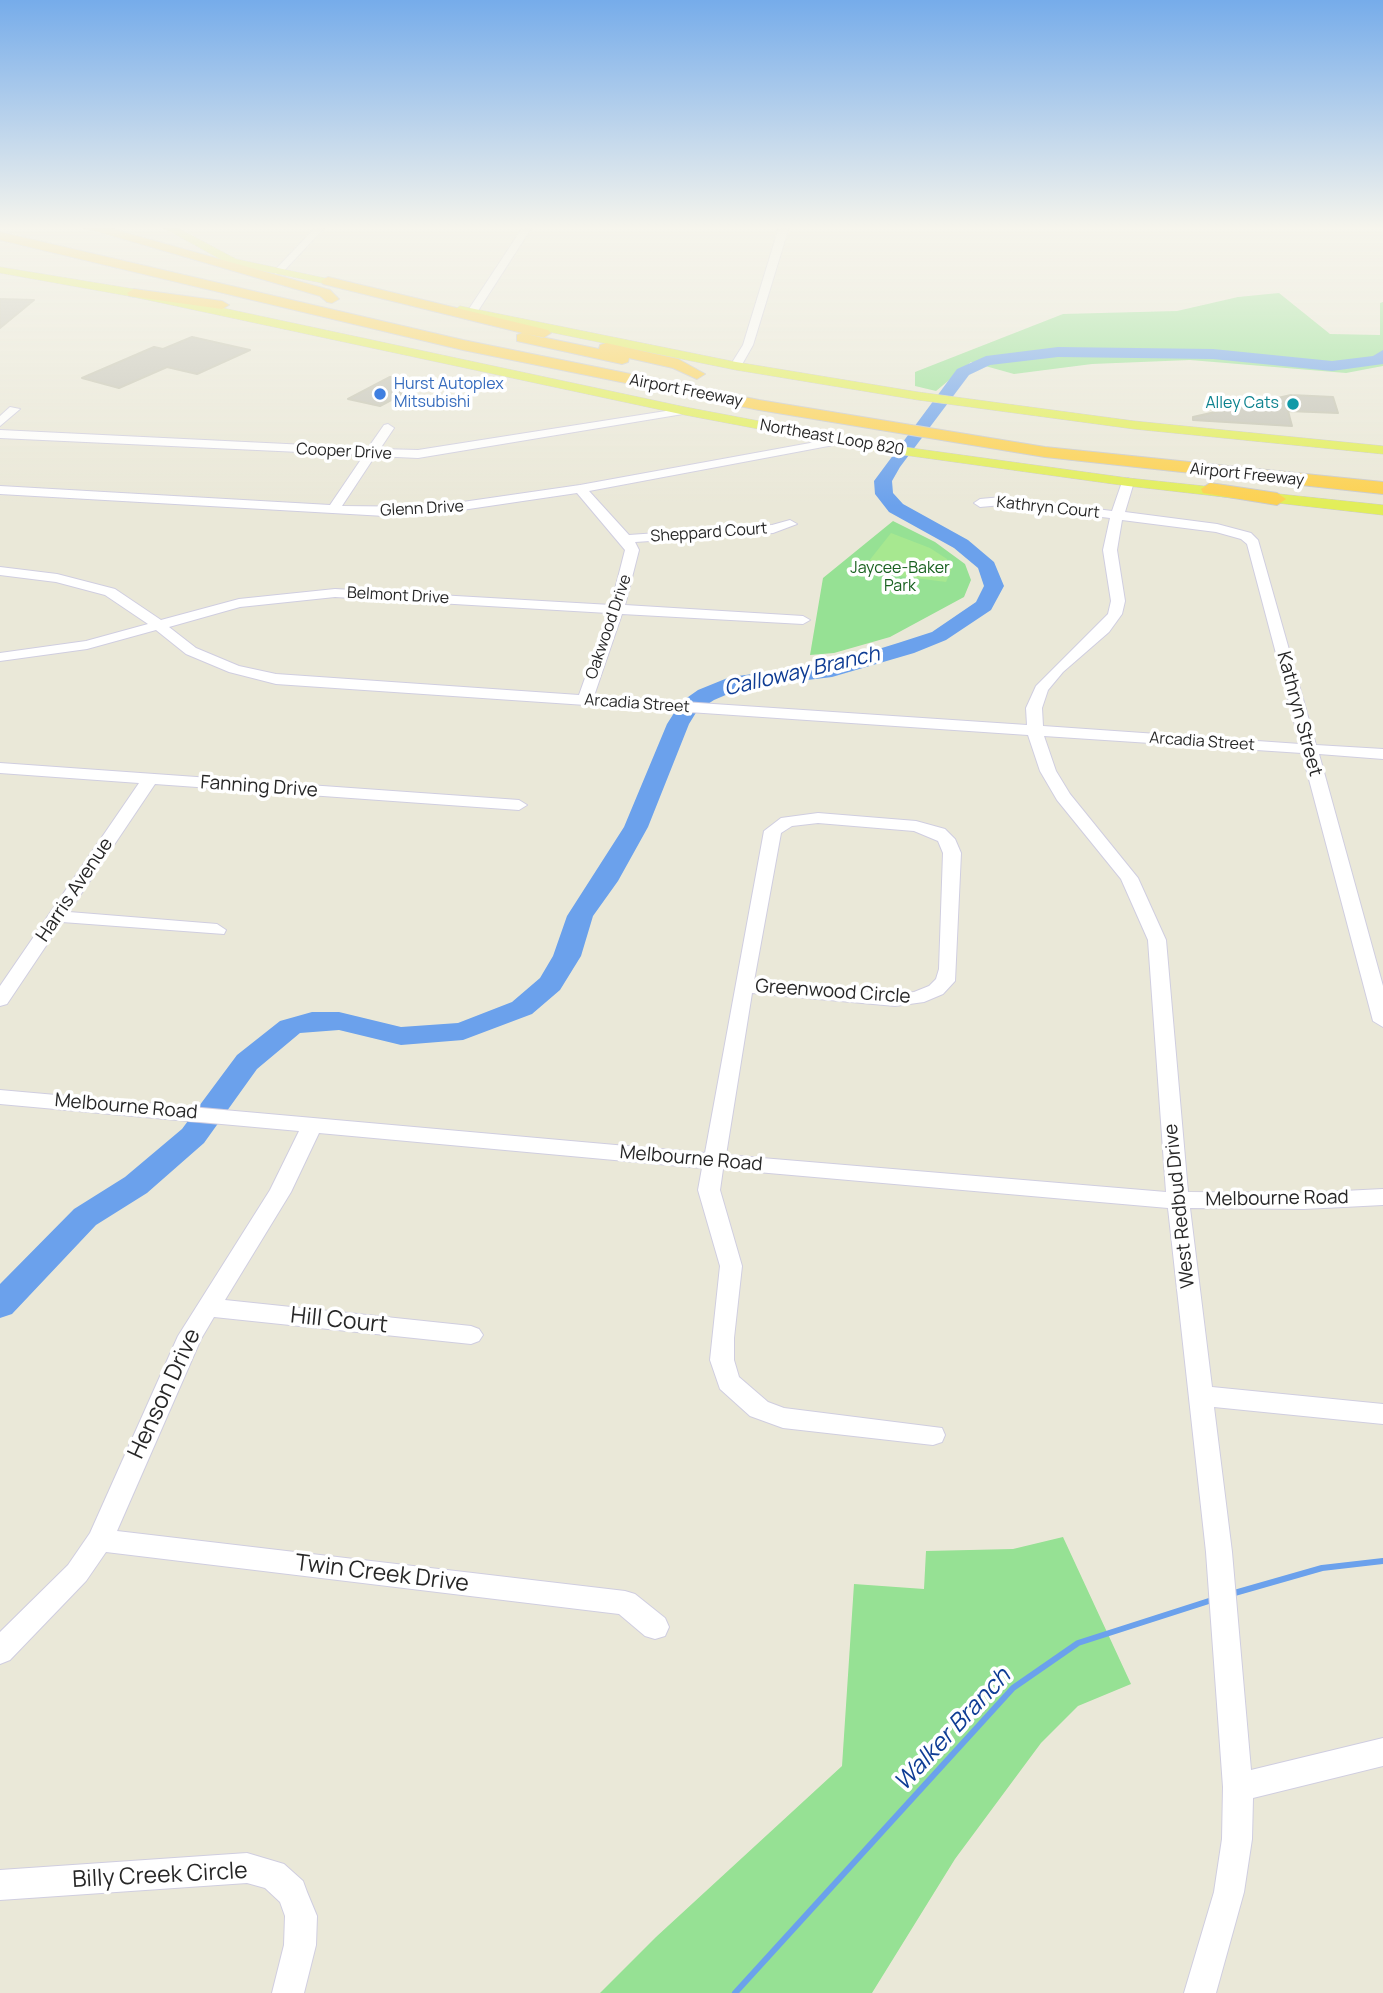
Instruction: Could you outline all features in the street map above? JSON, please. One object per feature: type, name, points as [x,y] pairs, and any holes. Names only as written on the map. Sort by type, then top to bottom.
[{"type":"highway","points":[[305,320],[463,345]]},
{"type":"highway","name":"Airport Freeway","points":[[356,320],[463,345],[759,405],[771,413],[942,447],[1187,469],[1382,475]]},
{"type":"highway","name":"Airport Freeway","points":[[434,320],[697,374],[904,412],[1016,429]]},
{"type":"highway","points":[[491,320],[678,365],[697,374]]},
{"type":"highway","name":"Airport Freeway","points":[[1070,436],[1382,475]]},
{"type":"highway","points":[[942,447],[1277,499]]},
{"type":"main road","name":"Northeast Loop 820","points":[[260,320],[685,411],[839,440],[882,437]]},
{"type":"main road","points":[[511,320],[736,366],[918,397],[1210,434],[1383,450]]},
{"type":"main road","points":[[942,447],[1128,482],[1383,510]]},
{"type":"street","points":[[736,366],[744,355],[755,320]]},
{"type":"street","points":[[0,422],[14,409]]},
{"type":"street","name":"Cooper Drive","points":[[0,434],[373,453],[435,453],[685,411]]},
{"type":"street","points":[[334,509],[388,428]]},
{"type":"street","name":"Glenn Drive","points":[[0,490],[334,509],[428,511],[580,489],[839,440]]},
{"type":"street","name":"West Redbud Drive","points":[[1128,482],[1116,515],[1110,550],[1118,601],[1115,614],[1104,629],[1058,669],[1041,689],[1034,708],[1035,731],[1048,771],[1063,796],[1129,878],[1157,940],[1178,1200],[1228,1639],[1238,1787],[1237,1839],[1230,1892],[1200,1993]]},
{"type":"street","points":[[580,489],[626,539]]},
{"type":"street","name":"Kathryn Court","points":[[981,503],[1002,501],[1116,515]]},
{"type":"street","name":"Kathryn Street","points":[[1116,515],[1234,531],[1246,536],[1253,543],[1383,1021]]},
{"type":"street","name":"Sheppard Court","points":[[626,539],[773,529],[790,524]]},
{"type":"street","name":"Oakwood Drive","points":[[584,701],[632,561],[632,550],[626,539]]},
{"type":"street","name":"Arcadia Street","points":[[0,571],[57,578],[110,592],[191,652],[276,679],[1383,754]]},
{"type":"street","name":"Belmont Drive","points":[[0,657],[87,645],[239,603],[335,593],[803,620]]},
{"type":"street","name":"Fanning Drive","points":[[0,768],[519,805]]},
{"type":"street","name":"Harris Avenue","points":[[0,1000],[149,780]]},
{"type":"street","name":"Greenwood Circle","points":[[818,818],[927,828],[946,839],[952,853],[947,975],[941,986],[928,995],[906,999],[744,986],[773,831],[788,822],[818,818]]},
{"type":"street","points":[[57,916],[217,930]]},
{"type":"street","points":[[744,986],[709,1190],[731,1266],[722,1360],[729,1382],[759,1409],[783,1418],[933,1435]]},
{"type":"street","name":"Melbourne Road","points":[[0,1097],[168,1110],[1074,1194],[1178,1200],[1304,1201],[1383,1197]]},
{"type":"street","name":"Henson Drive","points":[[0,1651],[77,1573],[100,1540],[173,1369],[207,1307],[280,1192],[313,1124]]},
{"type":"street","name":"Hill Court","points":[[207,1307],[471,1335]]},
{"type":"street","points":[[1200,1396],[1383,1414]]},
{"type":"street","name":"Twin Creek Drive","points":[[100,1540],[625,1603],[655,1627]]},
{"type":"street","points":[[1238,1787],[1383,1752]]},
{"type":"street","name":"Billy Creek Circle","points":[[0,1885],[247,1868],[273,1875],[292,1892],[301,1916],[300,1945],[288,1993]]},
{"type":"green space","points":[[1048,320],[1313,320],[1330,334],[1380,335],[1380,320],[1383,320],[1383,366],[1346,373],[1190,360],[1092,364],[1014,374],[971,362],[936,391],[915,386],[915,372]]},
{"type":"green space","name":"Jaycee-Baker Park","points":[[893,521],[935,542],[965,564],[971,580],[964,597],[890,637],[834,653],[810,655],[823,578]]},
{"type":"green space","points":[[891,533],[930,548],[947,559],[951,570],[946,582],[861,571]]},
{"type":"green space","points":[[1063,1537],[1131,1684],[1078,1706],[1041,1743],[955,1859],[872,1993],[600,1993],[656,1937],[842,1766],[854,1584],[924,1589],[926,1551],[1013,1549]]},
{"type":"building","points":[[0,320],[10,320],[0,328]]},
{"type":"building","points":[[192,337],[250,350],[197,374],[167,367],[119,388],[82,378],[154,347],[163,349]]},
{"type":"building","name":"Hurst Autoplex Mitsubishi","points":[[390,377],[423,383],[380,406],[348,399]]},
{"type":"building","name":"Alley Cats","points":[[1291,395],[1333,397],[1338,413],[1288,411],[1292,426],[1193,420],[1193,417]]},
{"type":"waterway","name":"Calloway Branch","points":[[0,1305],[85,1217],[136,1185],[193,1136],[247,1062],[290,1027],[312,1021],[339,1021],[401,1036],[429,1036],[463,1031],[522,1008],[550,984],[567,956],[580,916],[605,881],[636,827],[678,724],[689,707],[706,695],[738,682],[832,670],[906,648],[939,636],[984,606],[994,586],[987,566],[961,544],[896,508],[884,494],[883,481],[892,466],[963,372],[986,361],[1058,352],[1213,354],[1332,366],[1378,360],[1383,355]]},
{"type":"waterway","name":"Walker Branch","points":[[1231,1594],[1322,1568],[1383,1561]]},
{"type":"waterway","name":"Walker Branch","points":[[735,1993],[1013,1688],[1078,1643],[1212,1600]]},
{"type":"place","name":"Hurst Autoplex Mitsubishi","points":[[380,394]]},
{"type":"place","name":"Alley Cats","points":[[1293,404]]}]
